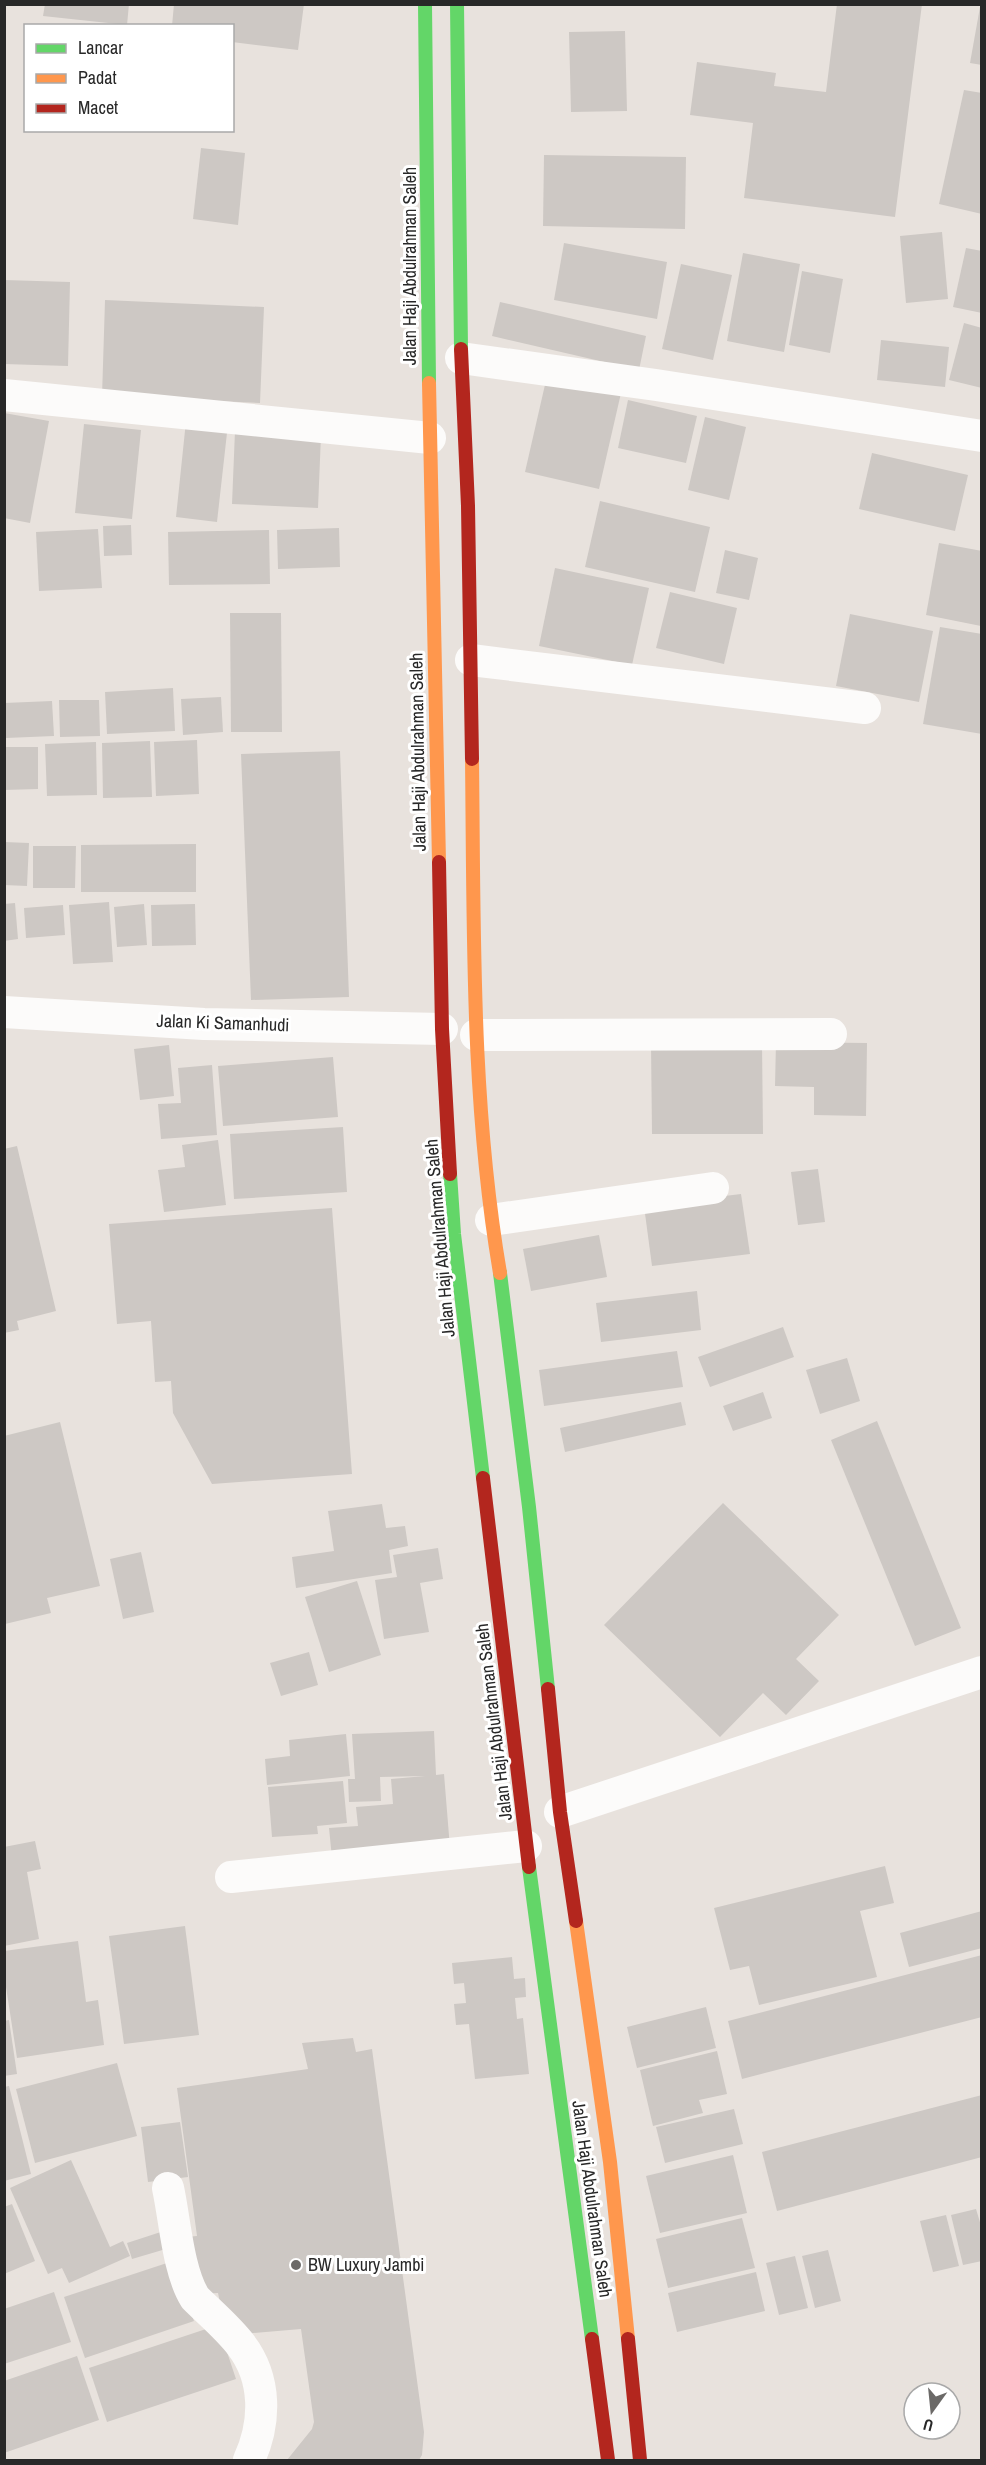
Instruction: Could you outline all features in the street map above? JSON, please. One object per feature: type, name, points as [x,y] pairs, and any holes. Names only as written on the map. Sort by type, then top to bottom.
[{"type":"highway","name":"Jalan Haji Abdulrahman Saleh","points":[[424,4],[429,438],[442,1029],[454,1234],[513,1692],[526,1846],[608,2460]]},
{"type":"highway","name":"Jalan Haji Abdulrahman Saleh","points":[[457,4],[461,358],[468,507],[476,1035],[490,1220],[505,1307],[529,1507],[542,1686],[610,2162],[640,2460]]},
{"type":"street","points":[[461,358],[656,385],[981,436]]},
{"type":"street","points":[[4,395],[429,438]]},
{"type":"street","points":[[471,660],[865,708]]},
{"type":"street","name":"Jalan Ki Samanhudi","points":[[4,1012],[204,1024],[442,1029]]},
{"type":"street","points":[[476,1035],[831,1035]]},
{"type":"street","points":[[490,1220],[713,1188]]},
{"type":"street","points":[[560,1812],[981,1672]]},
{"type":"street","points":[[231,1877],[526,1846]]},
{"type":"street","points":[[168,2188],[183,2272],[189,2289],[195,2298],[240,2343],[249,2356],[259,2382],[262,2414],[255,2447],[249,2460]]},
{"type":"building","points":[[45,4],[129,4],[127,24],[43,16]]},
{"type":"building","points":[[174,4],[304,4],[298,50],[234,42],[234,24],[172,24]]},
{"type":"building","points":[[837,4],[922,4],[895,217],[744,198],[753,123],[690,115],[697,62],[776,73],[774,86],[826,92]]},
{"type":"building","points":[[980,7],[982,8],[982,65],[970,63]]},
{"type":"building","points":[[625,31],[627,111],[571,112],[569,32]]},
{"type":"building","points":[[964,90],[982,93],[982,214],[939,204]]},
{"type":"building","points":[[201,148],[245,153],[238,225],[193,219]]},
{"type":"building","points":[[544,155],[686,157],[685,229],[543,226]]},
{"type":"building","points":[[942,232],[948,299],[906,303],[900,236]]},
{"type":"building","points":[[564,243],[667,262],[657,319],[554,300]]},
{"type":"building","points":[[966,248],[982,251],[982,313],[953,307]]},
{"type":"building","points":[[743,253],[800,264],[784,352],[727,341]]},
{"type":"building","points":[[681,264],[732,275],[713,360],[662,349]]},
{"type":"building","points":[[802,271],[843,279],[830,353],[789,345]]},
{"type":"building","points":[[4,280],[70,282],[68,366],[4,364]]},
{"type":"building","points":[[105,300],[264,307],[260,403],[102,396]]},
{"type":"building","points":[[500,302],[646,336],[639,370],[492,336]]},
{"type":"building","points":[[964,323],[982,328],[982,388],[949,380]]},
{"type":"building","points":[[881,340],[949,347],[945,387],[877,380]]},
{"type":"building","points":[[547,376],[621,393],[599,489],[525,472]]},
{"type":"building","points":[[628,400],[697,416],[686,463],[618,448]]},
{"type":"building","points":[[4,413],[49,421],[30,523],[4,518]]},
{"type":"building","points":[[705,417],[746,427],[729,500],[688,490]]},
{"type":"building","points":[[186,421],[228,424],[217,522],[176,517]]},
{"type":"building","points":[[84,424],[141,430],[132,519],[75,513]]},
{"type":"building","points":[[235,431],[321,435],[318,508],[232,504]]},
{"type":"building","points":[[872,453],[968,475],[955,531],[859,509]]},
{"type":"building","points":[[600,501],[710,527],[695,592],[585,567]]},
{"type":"building","points":[[131,525],[132,555],[104,556],[103,526]]},
{"type":"building","points":[[339,528],[340,567],[278,569],[277,530]]},
{"type":"building","points":[[98,529],[102,588],[39,591],[36,532]]},
{"type":"building","points":[[269,530],[270,584],[169,585],[168,532]]},
{"type":"building","points":[[939,543],[982,551],[981,626],[926,615]]},
{"type":"building","points":[[725,550],[758,558],[749,600],[716,593]]},
{"type":"building","points":[[555,568],[649,588],[632,665],[539,646]]},
{"type":"building","points":[[670,592],[737,608],[724,664],[656,648]]},
{"type":"building","points":[[230,613],[281,613],[282,732],[231,732]]},
{"type":"building","points":[[850,614],[933,631],[919,702],[836,686]]},
{"type":"building","points":[[940,627],[982,634],[982,734],[923,724]]},
{"type":"building","points":[[173,688],[175,731],[107,734],[105,692]]},
{"type":"building","points":[[221,697],[223,732],[183,735],[181,699]]},
{"type":"building","points":[[59,700],[99,700],[100,736],[60,737]]},
{"type":"building","points":[[52,701],[54,736],[6,738],[4,703]]},
{"type":"building","points":[[197,740],[199,794],[156,796],[154,742]]},
{"type":"building","points":[[150,741],[152,797],[103,798],[102,743]]},
{"type":"building","points":[[96,742],[97,795],[47,796],[45,744]]},
{"type":"building","points":[[4,747],[38,747],[38,789],[4,790]]},
{"type":"building","points":[[340,751],[349,997],[251,1000],[241,754]]},
{"type":"building","points":[[4,842],[29,843],[27,886],[4,885]]},
{"type":"building","points":[[196,844],[196,892],[81,892],[81,845]]},
{"type":"building","points":[[33,846],[76,846],[75,888],[33,888]]},
{"type":"building","points":[[109,902],[113,962],[73,964],[69,905]]},
{"type":"building","points":[[15,903],[18,939],[4,941],[4,904]]},
{"type":"building","points":[[144,904],[147,945],[117,947],[114,907]]},
{"type":"building","points":[[195,904],[196,945],[152,946],[151,905]]},
{"type":"building","points":[[63,905],[65,935],[26,938],[24,908]]},
{"type":"building","points":[[776,1042],[867,1043],[866,1116],[814,1115],[814,1087],[775,1086]]},
{"type":"building","points":[[762,1043],[763,1134],[652,1134],[651,1044]]},
{"type":"building","points":[[169,1045],[174,1096],[140,1100],[134,1049]]},
{"type":"building","points":[[333,1057],[338,1117],[223,1126],[218,1066]]},
{"type":"building","points":[[212,1065],[217,1135],[161,1139],[158,1104],[181,1103],[178,1068]]},
{"type":"building","points":[[343,1127],[347,1192],[234,1199],[230,1134]]},
{"type":"building","points":[[218,1140],[226,1205],[164,1212],[158,1170],[185,1167],[182,1145]]},
{"type":"building","points":[[17,1146],[56,1311],[17,1321],[19,1330],[4,1333],[4,1149]]},
{"type":"building","points":[[818,1169],[825,1222],[798,1225],[791,1172]]},
{"type":"building","points":[[741,1194],[750,1254],[652,1266],[644,1206]]},
{"type":"building","points":[[332,1208],[352,1474],[212,1484],[173,1413],[171,1381],[155,1382],[151,1321],[117,1324],[109,1224]]},
{"type":"building","points":[[599,1235],[607,1277],[531,1291],[523,1249]]},
{"type":"building","points":[[697,1291],[701,1330],[601,1342],[596,1303]]},
{"type":"building","points":[[783,1327],[794,1357],[710,1387],[698,1357]]},
{"type":"building","points":[[677,1351],[683,1387],[544,1406],[539,1370]]},
{"type":"building","points":[[847,1358],[860,1401],[820,1414],[806,1370]]},
{"type":"building","points":[[763,1392],[772,1418],[733,1431],[723,1406]]},
{"type":"building","points":[[681,1402],[686,1425],[565,1452],[560,1428]]},
{"type":"building","points":[[877,1421],[961,1628],[915,1646],[831,1440]]},
{"type":"building","points":[[60,1422],[100,1586],[47,1598],[51,1613],[5,1624],[4,1436]]},
{"type":"building","points":[[723,1503],[839,1615],[796,1659],[819,1681],[786,1715],[763,1693],[720,1737],[604,1625]]},
{"type":"building","points":[[382,1504],[386,1528],[405,1526],[408,1546],[389,1550],[392,1573],[296,1588],[292,1557],[334,1551],[328,1511]]},
{"type":"building","points":[[438,1548],[443,1579],[420,1583],[429,1632],[384,1639],[375,1580],[397,1577],[393,1555]]},
{"type":"building","points":[[141,1552],[154,1612],[123,1619],[110,1559]]},
{"type":"building","points":[[357,1581],[381,1655],[329,1672],[305,1597]]},
{"type":"building","points":[[309,1652],[318,1685],[281,1696],[270,1663]]},
{"type":"building","points":[[434,1731],[436,1775],[444,1774],[450,1848],[332,1858],[329,1828],[358,1826],[356,1807],[393,1804],[391,1779],[425,1776],[380,1777],[381,1801],[349,1802],[348,1779],[355,1779],[352,1734]]},
{"type":"building","points":[[346,1734],[350,1776],[267,1785],[265,1759],[290,1756],[289,1740]]},
{"type":"building","points":[[343,1781],[347,1823],[317,1826],[318,1834],[272,1837],[268,1787]]},
{"type":"building","points":[[35,1841],[41,1869],[27,1872],[39,1939],[4,1946],[4,1847]]},
{"type":"building","points":[[885,1866],[894,1903],[860,1911],[877,1977],[759,2005],[749,1966],[730,1970],[714,1908]]},
{"type":"building","points":[[982,1911],[982,1948],[909,1967],[900,1933]]},
{"type":"building","points":[[185,1926],[199,2035],[124,2044],[109,1936]]},
{"type":"building","points":[[78,1941],[86,2002],[98,2000],[104,2045],[17,2058],[4,1974],[4,1951]]},
{"type":"building","points":[[982,1955],[982,2017],[742,2079],[728,2021]]},
{"type":"building","points":[[512,1957],[514,1979],[525,1978],[526,1997],[515,1998],[517,2019],[523,2018],[529,2074],[475,2079],[469,2024],[456,2025],[454,2004],[466,2003],[464,1983],[454,1984],[452,1963]]},
{"type":"building","points":[[706,2007],[716,2048],[637,2068],[627,2027]]},
{"type":"building","points":[[9,2020],[17,2074],[4,2076],[4,2021]]},
{"type":"building","name":"BW Luxury Jambi","points":[[353,2038],[356,2052],[372,2049],[424,2432],[422,2455],[419,2460],[287,2460],[312,2429],[314,2422],[301,2329],[242,2334],[224,2322],[218,2293],[195,2294],[186,2237],[197,2236],[177,2088],[308,2069],[302,2043]]},
{"type":"building","points":[[717,2051],[727,2094],[699,2100],[703,2113],[653,2126],[640,2070]]},
{"type":"building","points":[[117,2063],[137,2136],[35,2163],[16,2089]]},
{"type":"building","points":[[9,2086],[31,2174],[4,2181],[4,2087]]},
{"type":"building","points":[[982,2095],[982,2157],[777,2211],[762,2152]]},
{"type":"building","points":[[734,2109],[743,2144],[665,2163],[656,2127]]},
{"type":"building","points":[[180,2122],[188,2177],[148,2182],[141,2127]]},
{"type":"building","points":[[733,2155],[747,2213],[660,2233],[646,2176]]},
{"type":"building","points":[[71,2160],[110,2247],[123,2241],[130,2256],[69,2283],[62,2268],[48,2274],[10,2188]]},
{"type":"building","points":[[12,2204],[35,2261],[4,2274],[4,2207]]},
{"type":"building","points":[[976,2209],[982,2229],[982,2261],[963,2265],[951,2215]]},
{"type":"building","points":[[946,2215],[959,2266],[933,2272],[920,2221]]},
{"type":"building","points":[[742,2218],[755,2268],[668,2288],[656,2239]]},
{"type":"building","points":[[170,2229],[176,2246],[132,2259],[127,2243]]},
{"type":"building","points":[[828,2250],[841,2301],[815,2308],[802,2256]]},
{"type":"building","points":[[795,2256],[808,2308],[779,2315],[766,2263]]},
{"type":"building","points":[[173,2261],[194,2321],[85,2358],[64,2297]]},
{"type":"building","points":[[756,2272],[765,2311],[677,2332],[668,2293]]},
{"type":"building","points":[[54,2292],[71,2342],[4,2364],[4,2309]]},
{"type":"building","points":[[218,2325],[236,2379],[107,2422],[89,2368]]},
{"type":"building","points":[[77,2356],[99,2420],[4,2453],[4,2381]]},
{"type":"traffic: fast","points":[[425,4],[429,383]]},
{"type":"traffic: fast","points":[[457,4],[461,349]]},
{"type":"traffic: fast","points":[[450,1174],[454,1234],[483,1478]]},
{"type":"traffic: fast","points":[[500,1273],[529,1507],[548,1689]]},
{"type":"traffic: fast","points":[[529,1867],[592,2339]]},
{"type":"traffic: slow","points":[[429,383],[439,862]]},
{"type":"traffic: slow","points":[[472,759],[474,952],[479,1081],[484,1145],[500,1273]]},
{"type":"traffic: slow","points":[[576,1921],[610,2162],[628,2339]]},
{"type":"traffic: jam","points":[[461,349],[468,506],[472,759]]},
{"type":"traffic: jam","points":[[439,862],[442,1029],[450,1174]]},
{"type":"traffic: jam","points":[[483,1478],[529,1867]]},
{"type":"traffic: jam","points":[[548,1689],[560,1812],[576,1921]]},
{"type":"traffic: jam","points":[[592,2339],[608,2460]]},
{"type":"traffic: jam","points":[[628,2339],[640,2460]]},
{"type":"place","name":"BW Luxury Jambi","points":[[296,2265]]}]
